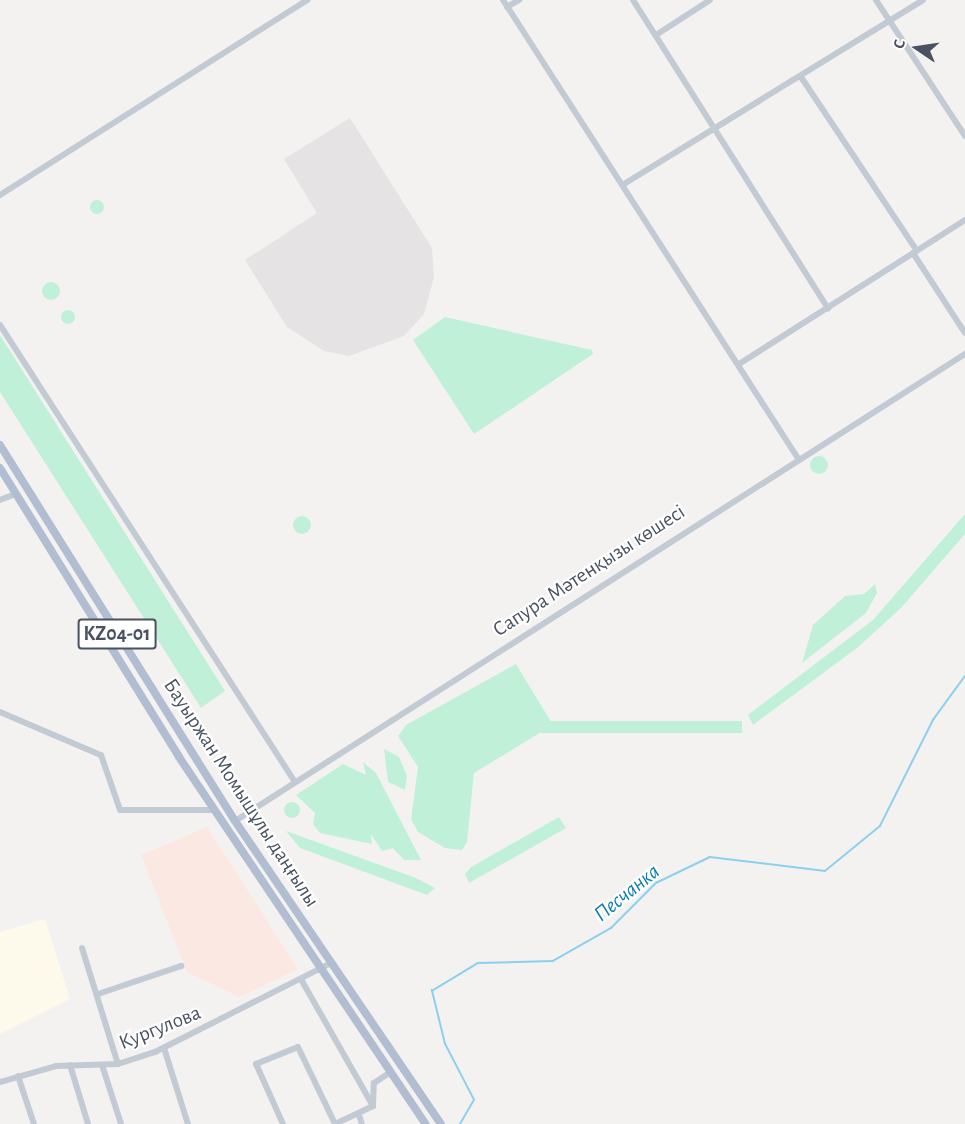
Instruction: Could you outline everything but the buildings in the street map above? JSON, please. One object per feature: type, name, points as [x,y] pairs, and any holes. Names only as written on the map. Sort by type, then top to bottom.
[{"type":"main road","name":"Бауыржан Момышұлы даңғылы","points":[[0,445],[235,822],[440,1122]]},
{"type":"main road","name":"Бауыржан Момышұлы даңғылы","points":[[0,468],[179,757],[426,1124]]},
{"type":"main road","points":[[179,757],[190,751]]},
{"type":"main road","points":[[226,828],[235,822]]},
{"type":"street","points":[[0,195],[307,0]]},
{"type":"street","points":[[503,0],[624,184],[799,460]]},
{"type":"street","points":[[507,7],[519,0]]},
{"type":"street","points":[[633,0],[828,308]]},
{"type":"street","points":[[656,35],[710,0]]},
{"type":"street","points":[[876,0],[965,136]]},
{"type":"street","points":[[624,184],[716,130],[923,0]]},
{"type":"street","points":[[801,77],[965,333]]},
{"type":"street","points":[[739,364],[965,220]]},
{"type":"street","points":[[0,326],[295,782]]},
{"type":"street","name":"Сапура Мәтенқызы көшесі","points":[[235,822],[965,354]]},
{"type":"street","points":[[0,500],[16,494]]},
{"type":"street","points":[[0,712],[100,755],[120,810],[214,810]]},
{"type":"street","points":[[82,948],[118,1064]]},
{"type":"street","name":"Кургулова","points":[[0,1082],[70,1065],[118,1064],[164,1048],[323,971],[331,963]]},
{"type":"street","points":[[98,994],[181,966]]},
{"type":"street","points":[[302,981],[373,1106]]},
{"type":"street","points":[[283,1124],[256,1064],[298,1047],[335,1124],[350,1122],[373,1106]]},
{"type":"street","points":[[164,1048],[188,1124]]},
{"type":"street","points":[[70,1065],[88,1124]]},
{"type":"street","points":[[102,1065],[121,1124]]},
{"type":"street","points":[[373,1106],[374,1083],[391,1072]]},
{"type":"street","points":[[18,1076],[34,1124]]},
{"type":"street","points":[[359,1115],[362,1124]]},
{"type":"shaded area","points":[[350,118],[432,248],[434,277],[424,314],[404,336],[349,356],[324,351],[287,327],[245,260],[317,213],[284,159]]},
{"type":"shaded area","points":[[207,827],[298,969],[239,997],[187,972],[141,855]]},
{"type":"shaded area","points":[[45,919],[70,999],[0,1034],[0,932]]},
{"type":"green space","points":[[94,200],[100,200],[104,207],[100,214],[94,214],[90,210],[90,204]]},
{"type":"green space","points":[[51,282],[57,285],[60,291],[57,297],[51,300],[45,297],[42,291],[45,285]]},
{"type":"green space","points":[[65,310],[71,310],[75,317],[71,324],[65,324],[61,320],[61,314]]},
{"type":"green space","points":[[445,317],[592,350],[593,354],[474,434],[413,340]]},
{"type":"green space","points":[[0,335],[225,691],[201,708],[0,392]]},
{"type":"green space","points":[[819,456],[825,459],[828,465],[825,471],[819,474],[813,471],[810,465],[813,459]]},
{"type":"green space","points":[[965,514],[965,534],[901,608],[857,648],[753,725],[748,715],[873,620]]},
{"type":"green space","points":[[302,516],[308,519],[311,525],[308,531],[302,534],[296,531],[293,525],[296,519]]},
{"type":"green space","points":[[875,584],[877,593],[866,613],[802,663],[813,625],[845,596],[864,594]]},
{"type":"green space","points":[[516,664],[553,725],[474,773],[467,842],[462,850],[445,848],[418,832],[411,819],[418,767],[398,736],[406,725]]},
{"type":"green space","points":[[541,721],[742,721],[742,733],[541,733]]},
{"type":"green space","points":[[384,749],[399,757],[407,776],[405,790],[388,782]]},
{"type":"green space","points":[[363,762],[376,773],[421,860],[404,860],[393,848],[382,851],[371,834],[372,844],[320,833],[313,824],[315,813],[296,795],[343,764],[366,775]]},
{"type":"green space","points":[[292,802],[300,810],[292,818],[284,810]]},
{"type":"green space","points":[[559,817],[566,828],[469,883],[465,874],[471,867]]},
{"type":"green space","points":[[286,831],[416,878],[435,888],[427,895],[300,848]]},
{"type":"waterway","name":"Песчанка","points":[[460,1124],[474,1100],[445,1044],[432,991],[478,963],[553,961],[611,928],[656,883],[710,857],[825,871],[880,826],[933,720],[965,676]]}]
